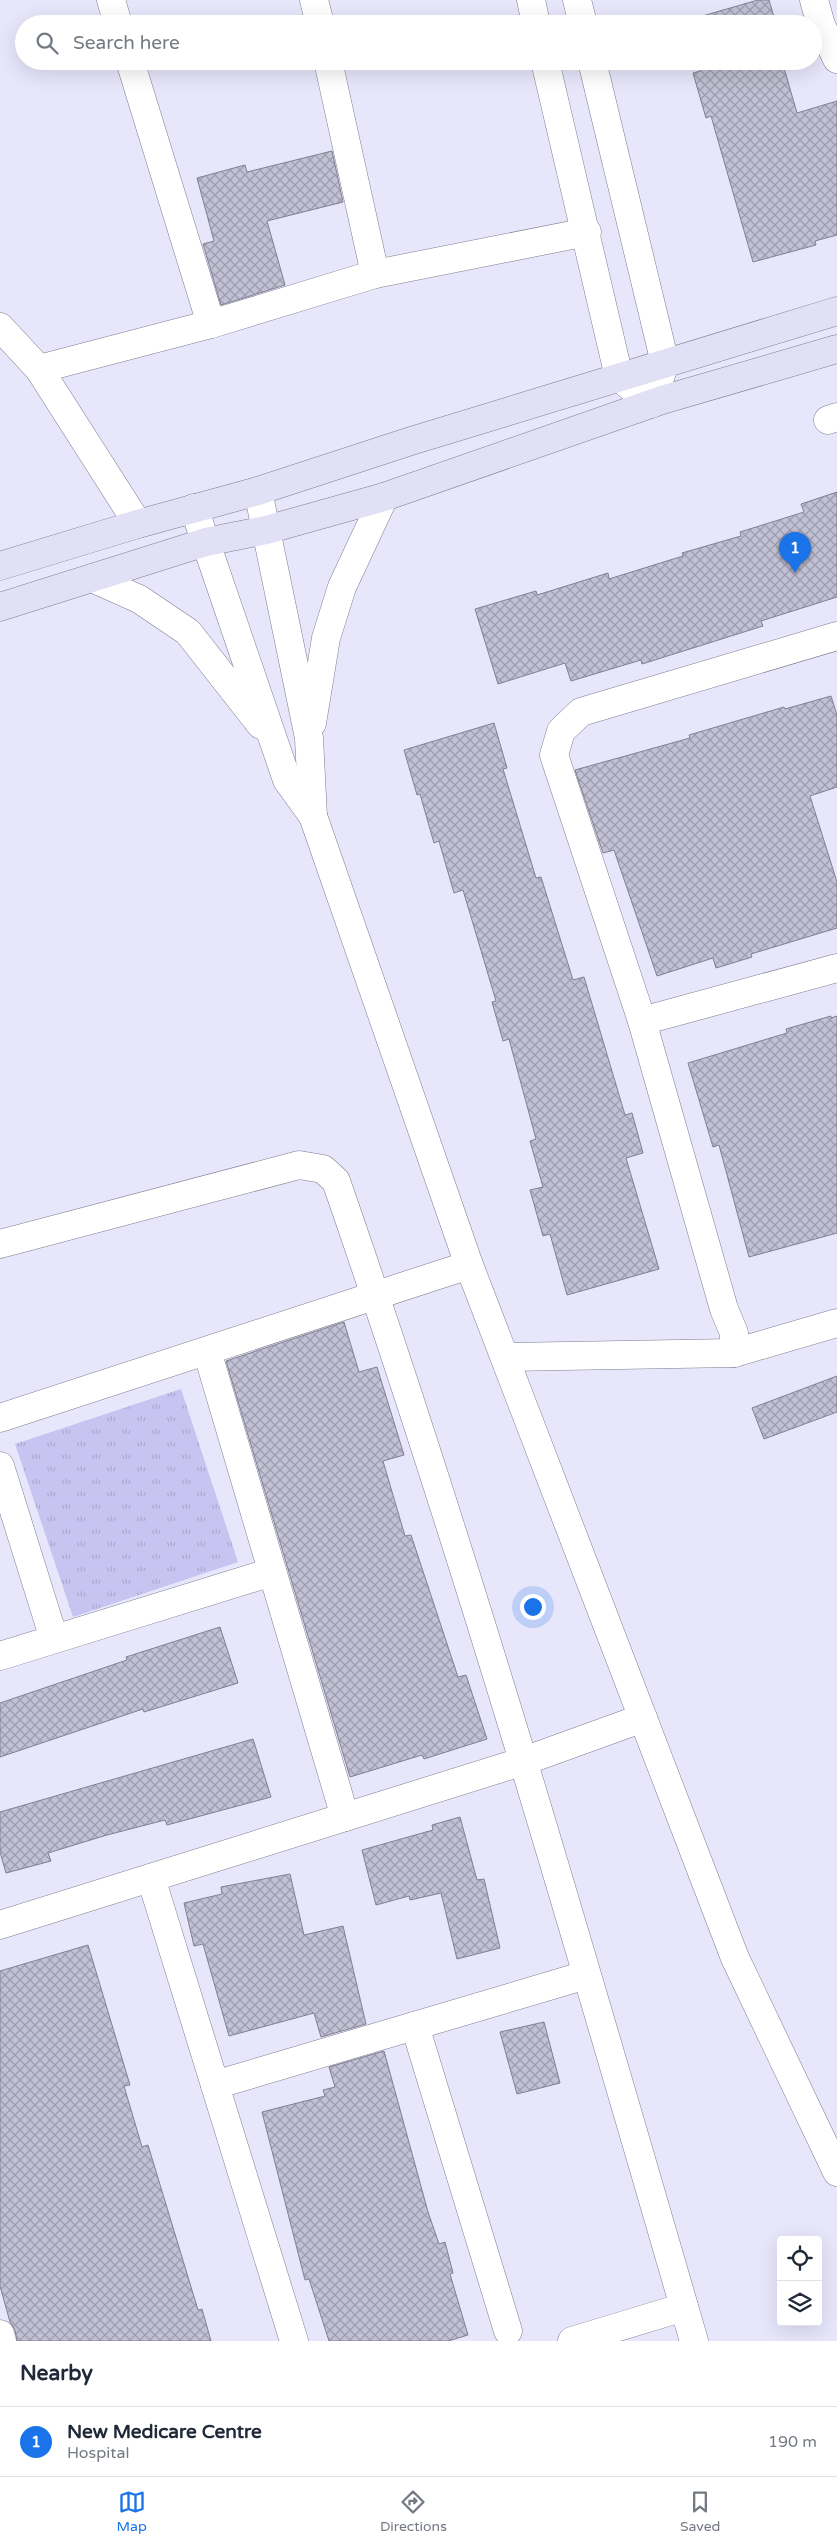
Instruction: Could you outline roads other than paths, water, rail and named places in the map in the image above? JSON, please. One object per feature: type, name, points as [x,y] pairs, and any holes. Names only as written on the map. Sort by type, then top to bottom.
[{"type":"main road","points":[[0,566],[138,524],[258,491],[411,441],[837,311]]},
{"type":"main road","points":[[0,607],[206,542],[266,530],[384,497],[651,404],[837,349]]},
{"type":"street","points":[[111,0],[115,15]]},
{"type":"street","points":[[314,0],[318,15]]},
{"type":"street","points":[[531,0],[534,15]]},
{"type":"street","points":[[577,0],[581,15]]},
{"type":"street","points":[[814,0],[818,15]]},
{"type":"street","points":[[822,27],[837,59]]},
{"type":"street","points":[[133,70],[211,324]]},
{"type":"street","points":[[330,70],[375,274]]},
{"type":"street","points":[[548,70],[619,377],[651,404],[666,364],[594,70]]},
{"type":"street","points":[[40,369],[211,324],[375,274],[587,232]]},
{"type":"street","points":[[1,329],[40,369],[138,524]]},
{"type":"street","points":[[258,491],[309,738],[313,816]]},
{"type":"street","points":[[309,738],[326,638],[342,587],[384,497]]},
{"type":"street","points":[[194,508],[288,780],[313,816],[469,1265],[734,1958],[837,2172]]},
{"type":"street","points":[[92,578],[140,599],[188,632],[276,747]]},
{"type":"street","points":[[734,1353],[734,1333],[724,1309],[642,1021],[554,755],[561,731],[582,712],[837,636]]},
{"type":"street","points":[[642,1021],[837,968]]},
{"type":"street","points":[[0,1244],[299,1165],[322,1169],[336,1182],[375,1296],[524,1761],[694,2341]]},
{"type":"street","points":[[0,1418],[469,1265]]},
{"type":"street","points":[[505,1357],[734,1353],[837,1323]]},
{"type":"street","points":[[208,1351],[345,1817]]},
{"type":"street","points":[[0,1466],[54,1639]]},
{"type":"street","points":[[0,1656],[272,1572]]},
{"type":"street","points":[[0,1925],[524,1761],[643,1718]]},
{"type":"street","points":[[151,1878],[294,2341]]},
{"type":"street","points":[[215,2085],[586,1975]]},
{"type":"street","points":[[415,2026],[508,2330]]},
{"type":"street","points":[[572,2341],[684,2307]]},
{"type":"street","points":[[0,2334],[2,2341]]},
{"type":"place","name":"New Medicare Centre","points":[[795,573]]}]
